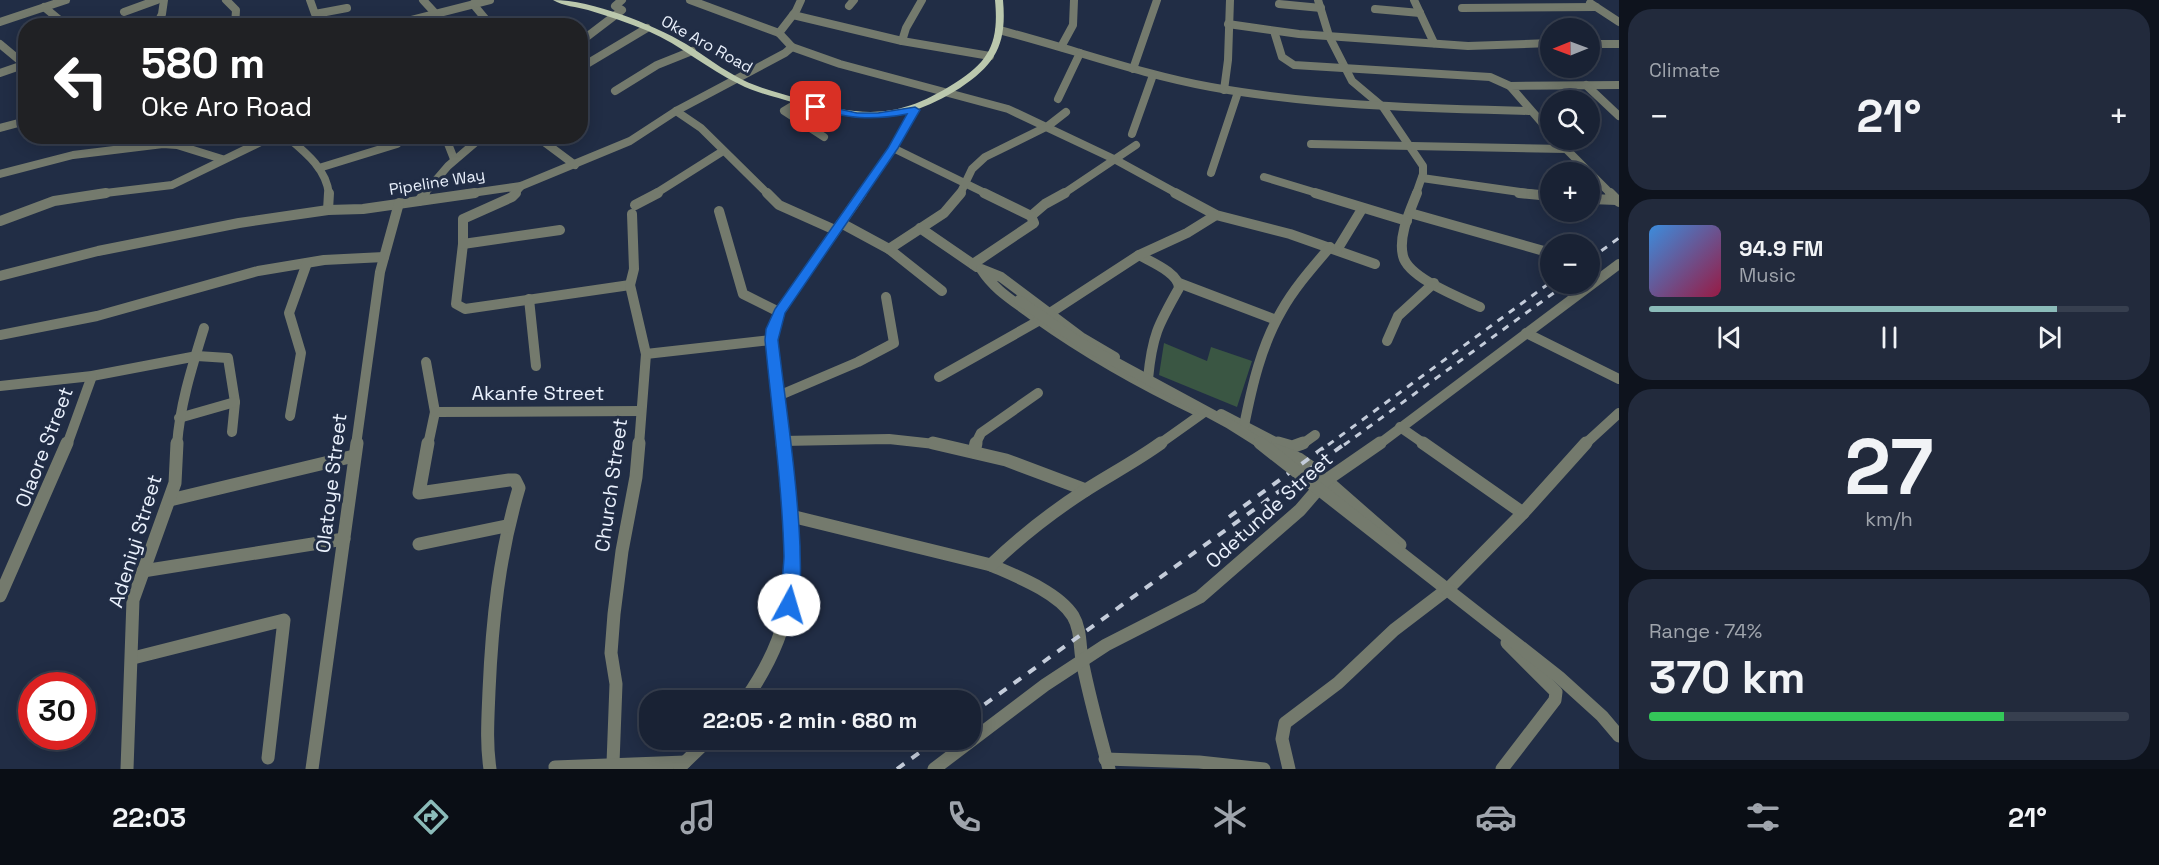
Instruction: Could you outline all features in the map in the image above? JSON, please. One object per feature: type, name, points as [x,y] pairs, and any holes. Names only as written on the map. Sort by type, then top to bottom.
[{"type":"main road","name":"Oke Aro Road","points":[[557,0],[617,14],[692,51],[736,80],[799,102],[857,116],[878,116],[915,110],[948,93],[984,67],[990,56]]},
{"type":"main road","points":[[990,56],[1001,18],[999,0]]},
{"type":"street","points":[[0,22],[66,0]]},
{"type":"street","points":[[124,12],[157,0]]},
{"type":"street","points":[[160,18],[164,0]]},
{"type":"street","points":[[226,0],[236,10],[236,18]]},
{"type":"street","points":[[310,0],[315,14],[347,8]]},
{"type":"street","points":[[423,0],[435,13]]},
{"type":"street","points":[[416,18],[490,0]]},
{"type":"street","points":[[588,36],[622,10],[615,6],[622,0]]},
{"type":"street","points":[[690,0],[779,33],[792,47],[840,64],[1008,109],[1116,160],[1216,215],[1333,249],[1375,264]]},
{"type":"street","points":[[779,33],[801,0]]},
{"type":"street","points":[[902,41],[906,28],[922,0]]},
{"type":"street","points":[[1061,47],[1071,34],[1074,24],[1074,0]]},
{"type":"street","points":[[1133,69],[1157,0]]},
{"type":"street","points":[[1224,90],[1228,60],[1230,0]]},
{"type":"street","points":[[1318,0],[1329,36],[1345,69],[1358,88],[1383,107],[1423,166],[1422,178],[1403,241],[1402,257],[1405,263],[1434,283],[1480,307]]},
{"type":"street","points":[[1414,0],[1434,43]]},
{"type":"street","points":[[1585,0],[1619,22]]},
{"type":"street","points":[[473,4],[485,18]]},
{"type":"street","points":[[1279,4],[1321,8]]},
{"type":"street","points":[[44,7],[57,18]]},
{"type":"street","points":[[1462,8],[1596,7]]},
{"type":"street","points":[[1375,9],[1420,13]]},
{"type":"street","points":[[793,15],[902,41],[990,56]]},
{"type":"street","points":[[1228,24],[1274,31],[1468,46],[1540,44]]},
{"type":"street","points":[[588,63],[647,28]]},
{"type":"street","points":[[999,30],[1153,75],[1224,90],[1383,107],[1529,111]]},
{"type":"street","points":[[1274,31],[1282,57],[1294,65],[1490,77],[1510,86],[1619,85]]},
{"type":"street","points":[[0,44],[18,58]]},
{"type":"street","points":[[1600,44],[1619,44]]},
{"type":"street","name":"Pipeline Way","points":[[0,276],[98,251],[239,223],[328,210],[349,211],[521,186],[646,133],[676,111],[785,53],[792,47]]},
{"type":"street","points":[[615,91],[657,65],[692,51]]},
{"type":"street","points":[[1058,99],[1080,53]]},
{"type":"street","points":[[0,73],[18,67]]},
{"type":"street","points":[[1132,134],[1153,75]]},
{"type":"street","points":[[1586,85],[1619,116]]},
{"type":"street","points":[[1510,86],[1540,122]]},
{"type":"street","points":[[1211,173],[1238,92]]},
{"type":"street","points":[[799,102],[784,111],[824,137]]},
{"type":"street","points":[[751,690],[772,657],[783,630],[793,574],[791,516],[771,340],[779,312],[893,148],[915,110]]},
{"type":"street","points":[[676,111],[701,128],[779,205],[838,226],[889,249],[942,291]]},
{"type":"street","points":[[889,249],[944,213],[958,199],[972,169],[985,157],[1047,126],[1066,112]]},
{"type":"street","points":[[0,128],[18,123]]},
{"type":"street","points":[[0,174],[73,155],[163,144],[177,145],[222,159]]},
{"type":"street","points":[[0,220],[54,201],[172,185],[255,144]]},
{"type":"street","points":[[296,144],[319,168],[331,191],[328,210]]},
{"type":"street","points":[[319,168],[397,144]]},
{"type":"street","points":[[448,144],[454,159]]},
{"type":"street","points":[[419,201],[428,186],[454,159],[473,144]]},
{"type":"street","points":[[547,144],[575,165]]},
{"type":"street","points":[[1311,144],[1540,148]]},
{"type":"street","points":[[1031,216],[1045,204],[1079,185],[1136,145]]},
{"type":"street","points":[[893,148],[1031,216],[1034,223],[1031,226],[977,266]]},
{"type":"street","points":[[1567,150],[1579,162]]},
{"type":"street","name":"Church Street","points":[[613,763],[615,684],[611,653],[614,614],[622,551],[636,477],[646,354],[630,285],[634,269],[634,210],[723,151]]},
{"type":"street","points":[[1264,177],[1362,209],[1409,217],[1540,250]]},
{"type":"street","points":[[1422,178],[1493,190],[1540,195]]},
{"type":"street","points":[[1600,183],[1618,201]]},
{"type":"street","points":[[521,186],[512,197],[464,219],[464,244],[456,304],[459,308],[630,285]]},
{"type":"street","points":[[1600,200],[1618,201]]},
{"type":"street","name":"Olatoye Street","points":[[312,769],[380,272],[399,203]]},
{"type":"street","points":[[1244,426],[1253,383],[1276,320],[1295,290],[1333,249],[1362,209]]},
{"type":"street","points":[[719,212],[743,294],[779,312]]},
{"type":"street","points":[[939,377],[1045,317],[1139,255],[1216,215]]},
{"type":"street","points":[[920,228],[977,266],[1019,300],[1082,344],[1228,423],[1271,450],[1559,677],[1602,716],[1619,736]]},
{"type":"street","points":[[464,244],[560,230]]},
{"type":"street","points":[[1139,255],[1175,277],[1179,283],[1276,320]]},
{"type":"street","points":[[0,335],[97,316],[258,271],[307,262],[384,257]]},
{"type":"street","points":[[290,416],[301,353],[300,343],[290,317],[290,309],[307,262]]},
{"type":"street","name":"Odetunde Street","points":[[934,769],[1045,685],[1124,635],[1200,597],[1300,510],[1325,481],[1619,264]]},
{"type":"street","points":[[977,266],[991,285],[1148,379],[1282,446],[1296,448],[1314,435]]},
{"type":"street","points":[[1148,379],[1150,346],[1156,329],[1179,288],[1179,283]]},
{"type":"street","points":[[1388,341],[1398,316],[1434,283]]},
{"type":"street","points":[[778,396],[858,362],[894,343],[886,297]]},
{"type":"street","points":[[529,299],[536,366]]},
{"type":"street","points":[[1045,317],[1113,370],[1286,455],[1299,459],[1449,588],[1549,683],[1556,692],[1555,700],[1502,769]]},
{"type":"street","name":"Adeniyi Street","points":[[127,769],[133,658],[131,623],[134,600],[175,483],[179,418],[186,386],[204,328]]},
{"type":"street","points":[[1526,333],[1619,379]]},
{"type":"street","points":[[646,354],[771,340]]},
{"type":"street","points":[[0,386],[92,376],[197,356],[228,358],[235,402],[232,432]]},
{"type":"street","points":[[426,362],[435,412],[419,493],[515,480],[519,488],[506,526],[494,601],[490,673],[489,769]]},
{"type":"street","name":"Olaore Street","points":[[0,596],[41,510],[75,427],[92,376]]},
{"type":"street","points":[[974,452],[976,441],[981,433],[1038,393]]},
{"type":"street","points":[[179,418],[235,402]]},
{"type":"street","name":"Akanfe Street","points":[[435,412],[641,411]]},
{"type":"street","points":[[991,565],[1018,539],[1086,490],[1128,466],[1203,413]]},
{"type":"street","points":[[1289,769],[1282,739],[1285,723],[1338,682],[1394,630],[1449,588],[1523,513],[1573,455],[1619,413]]},
{"type":"street","points":[[1400,427],[1523,513]]},
{"type":"street","points":[[782,441],[925,442],[974,452],[1041,472],[1086,490]]},
{"type":"street","points":[[170,500],[354,456]]},
{"type":"street","points":[[791,516],[991,565],[1019,577],[1061,602],[1073,616],[1079,630],[1082,663],[1107,764],[1199,762],[1264,769]]},
{"type":"street","points":[[419,544],[506,526]]},
{"type":"street","points":[[143,571],[344,539]]},
{"type":"street","points":[[133,658],[284,620],[268,758]]},
{"type":"street","points":[[555,767],[613,763],[682,766],[698,750]]},
{"type":"green space","points":[[1164,343],[1207,361],[1211,347],[1252,361],[1237,407],[1159,375]]},
{"type":"railway","points":[[1600,252],[1619,238]]},
{"type":"railway","points":[[1328,445],[1540,290]]},
{"type":"railway","points":[[1344,445],[1552,294]]},
{"type":"railway","points":[[1229,517],[1330,443]]},
{"type":"railway","points":[[981,707],[1346,443]]},
{"type":"railway","points":[[897,769],[923,750]]},
{"type":"route","points":[[789,605],[793,574],[791,516],[781,434],[777,371],[771,340],[773,329],[779,312],[893,148],[915,110],[878,116],[857,116],[816,107]]}]
